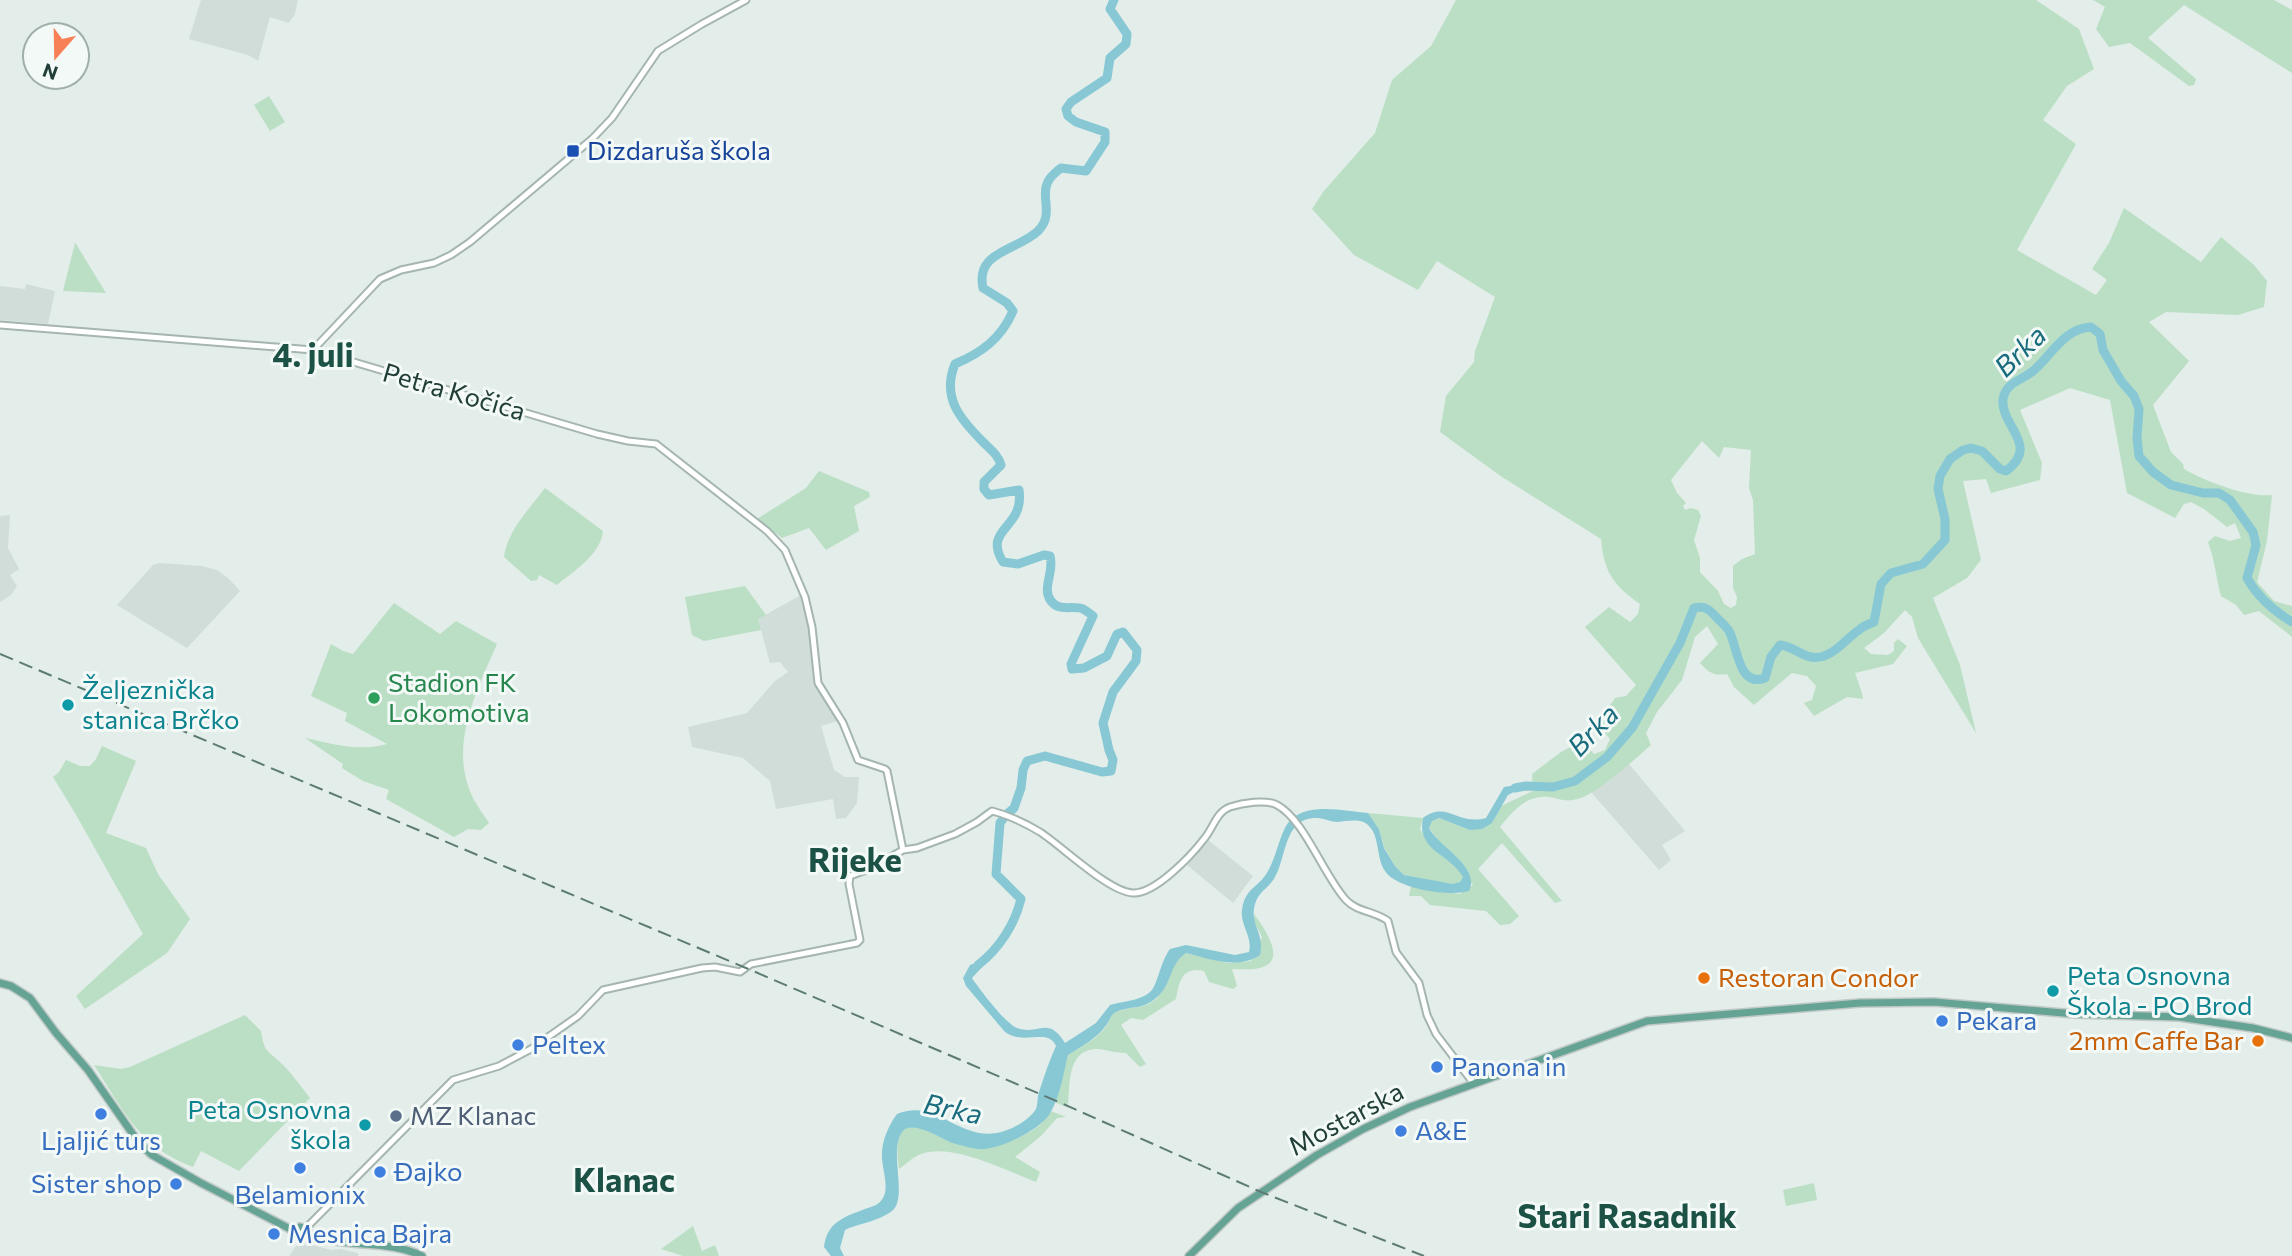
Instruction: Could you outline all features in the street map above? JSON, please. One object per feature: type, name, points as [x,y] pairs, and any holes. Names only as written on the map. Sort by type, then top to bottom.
[{"type":"main road","points":[[0,983],[11,986],[30,998],[88,1070],[139,1143],[152,1155],[285,1225],[313,1235],[400,1249],[422,1256]]},
{"type":"main road","name":"Mostarska","points":[[1189,1256],[1238,1208],[1317,1155],[1363,1129],[1398,1112],[1647,1021],[1860,1003],[1934,1002],[2051,1012],[2165,1016],[2231,1024],[2292,1038]]},
{"type":"street","points":[[313,350],[380,279],[401,270],[434,263],[451,255],[592,139],[610,121],[661,49],[747,0]]},
{"type":"street","name":"Petra Kočića","points":[[0,325],[313,350],[597,434],[656,444],[767,531],[785,550],[805,597],[812,627],[818,683],[843,723],[858,760],[887,771],[903,850]]},
{"type":"street","points":[[302,1230],[453,1080],[499,1066],[531,1049],[578,1016],[603,990],[702,968],[715,967],[742,972],[751,964],[857,943],[860,940],[849,879],[853,874],[869,869],[903,850],[933,843],[971,826],[989,812],[1010,818],[1041,833],[1109,883],[1124,891],[1136,893],[1149,889],[1167,877],[1203,841],[1219,816],[1229,808],[1244,804],[1269,803],[1278,806],[1312,845],[1327,874],[1345,898],[1355,907],[1388,921],[1396,952],[1419,983],[1427,1015],[1436,1034],[1474,1084]]},
{"type":"shaded area","points":[[201,0],[298,0],[295,14],[289,23],[270,17],[258,61],[248,55],[189,39]]},
{"type":"shaded area","points":[[26,284],[55,291],[48,324],[0,320],[0,286],[25,289]]},
{"type":"shaded area","points":[[10,515],[8,548],[19,569],[10,575],[17,586],[11,595],[0,602],[0,516]]},
{"type":"shaded area","points":[[160,563],[202,566],[217,570],[240,591],[187,648],[117,605],[153,565]]},
{"type":"shaded area","points":[[801,595],[806,607],[812,643],[815,685],[837,721],[821,726],[834,770],[845,777],[859,777],[857,803],[846,818],[836,819],[833,799],[776,809],[770,781],[743,758],[692,747],[688,727],[747,713],[775,681],[788,672],[780,662],[770,663],[758,619]]},
{"type":"shaded area","points":[[1629,764],[1685,831],[1662,845],[1671,860],[1659,870],[1591,792]]},
{"type":"shaded area","points":[[1208,840],[1253,876],[1233,903],[1187,865]]},
{"type":"shaded area","points":[[309,1244],[358,1253],[358,1256],[289,1256],[296,1246]]},
{"type":"green space","points":[[1456,0],[2036,0],[2079,29],[2094,69],[2067,86],[2043,120],[2076,144],[2017,250],[2096,295],[2107,280],[2092,269],[2109,243],[2124,208],[2201,262],[2221,237],[2254,265],[2267,281],[2264,307],[2238,315],[2166,312],[2149,322],[2189,361],[2153,405],[2171,452],[2183,464],[2184,469],[2227,488],[2251,494],[2272,495],[2267,541],[2257,582],[2274,601],[2292,606],[2292,637],[2259,611],[2244,615],[2236,605],[2221,596],[2208,542],[2215,536],[2230,541],[2241,538],[2235,523],[2227,527],[2191,502],[2184,504],[2175,518],[2127,493],[2110,400],[2070,388],[2020,410],[2042,463],[2040,480],[1991,493],[1986,479],[1963,481],[1981,560],[1967,578],[1933,598],[1960,665],[1976,733],[1918,638],[1912,617],[1905,610],[1884,633],[1864,648],[1871,654],[1888,655],[1894,651],[1894,643],[1898,639],[1907,646],[1893,664],[1855,673],[1863,699],[1847,697],[1814,716],[1804,703],[1812,700],[1816,686],[1807,676],[1792,673],[1754,705],[1734,687],[1727,674],[1715,674],[1706,669],[1700,663],[1718,644],[1707,626],[1695,637],[1682,680],[1657,712],[1646,733],[1651,745],[1589,794],[1572,800],[1541,797],[1527,801],[1500,827],[1562,901],[1555,903],[1502,843],[1478,869],[1519,916],[1510,924],[1500,925],[1486,911],[1430,905],[1421,896],[1409,896],[1411,886],[1460,894],[1473,885],[1429,828],[1432,820],[1439,818],[1470,830],[1492,823],[1501,806],[1533,791],[1532,774],[1561,752],[1582,741],[1594,754],[1605,750],[1610,739],[1597,724],[1615,698],[1626,696],[1636,685],[1585,627],[1609,607],[1630,622],[1638,614],[1640,604],[1612,577],[1601,539],[1502,477],[1440,432],[1446,396],[1474,362],[1475,351],[1495,297],[1437,261],[1418,290],[1354,255],[1312,209],[1323,192],[1375,133],[1392,80],[1431,46]],"holes":[[[1702,441],[1719,458],[1724,447],[1751,450],[1749,488],[1753,500],[1755,554],[1733,566],[1733,588],[1737,597],[1736,605],[1731,608],[1724,604],[1718,591],[1700,572],[1700,558],[1694,540],[1701,516],[1698,510],[1685,510],[1683,506],[1686,503],[1671,480]]]},
{"type":"green space","points":[[2093,0],[2274,0],[2292,10],[2292,73],[2184,5],[2148,38],[2196,79],[2194,85],[2189,86],[2130,43],[2109,47],[2096,29],[2105,7]]},
{"type":"green space","points":[[269,96],[285,122],[270,131],[254,105]]},
{"type":"green space","points":[[76,244],[106,293],[63,291]]},
{"type":"green space","points":[[819,471],[869,492],[870,497],[854,506],[859,531],[826,550],[809,528],[782,538],[757,519],[806,488]]},
{"type":"green space","points":[[545,488],[603,531],[592,555],[557,585],[539,575],[537,580],[531,581],[504,557],[514,529]]},
{"type":"green space","points":[[745,586],[766,615],[758,619],[761,630],[704,641],[692,635],[685,597]]},
{"type":"green space","points":[[394,603],[440,634],[456,621],[497,644],[473,701],[464,740],[466,780],[474,800],[489,823],[481,830],[468,829],[454,837],[386,799],[389,790],[363,781],[342,768],[343,764],[305,738],[356,747],[387,744],[345,721],[347,713],[311,696],[331,644],[353,654]]},
{"type":"green space","points":[[102,746],[136,761],[106,833],[146,848],[158,874],[190,919],[167,953],[85,1009],[76,996],[143,934],[53,777],[66,760],[80,766],[90,766]]},
{"type":"green space","points":[[1368,813],[1423,818],[1420,829],[1434,850],[1459,869],[1463,877],[1460,882],[1453,885],[1404,875],[1395,866],[1384,847],[1379,829]]},
{"type":"green space","points":[[1254,914],[1272,947],[1272,960],[1267,965],[1254,969],[1232,969],[1237,986],[1233,989],[1209,982],[1204,971],[1186,973],[1180,981],[1176,999],[1143,1020],[1131,1018],[1121,1025],[1146,1064],[1140,1067],[1126,1053],[1088,1050],[1075,1062],[1070,1080],[1068,1108],[1055,1102],[1068,1055],[1099,1034],[1114,1013],[1148,1004],[1157,998],[1172,968],[1185,953],[1228,963],[1251,961],[1262,937],[1254,922]]},
{"type":"green space","points":[[245,1015],[261,1031],[267,1050],[289,1071],[310,1098],[239,1171],[201,1151],[193,1167],[159,1149],[145,1138],[124,1112],[94,1065],[121,1069],[130,1067]]},
{"type":"green space","points":[[1051,1111],[1066,1117],[1057,1118],[1041,1136],[1015,1157],[1040,1172],[1036,1182],[979,1159],[948,1152],[933,1151],[921,1154],[899,1169],[898,1141],[907,1128],[924,1129],[960,1145],[990,1143],[1011,1140],[1029,1132],[1045,1120]]},
{"type":"green space","points":[[1814,1183],[1817,1200],[1786,1206],[1783,1190]]},
{"type":"green space","points":[[693,1226],[702,1251],[715,1245],[719,1256],[683,1256],[661,1249]]},
{"type":"water","points":[[1526,786],[1508,795],[1492,823],[1482,829],[1470,830],[1439,818],[1432,821],[1429,828],[1469,874],[1469,891],[1460,893],[1411,887],[1391,877],[1382,866],[1377,842],[1366,823],[1335,822],[1317,818],[1298,824],[1288,841],[1274,879],[1255,904],[1254,918],[1260,940],[1260,955],[1233,963],[1186,953],[1176,963],[1165,987],[1157,997],[1141,1006],[1114,1013],[1099,1033],[1068,1055],[1059,1094],[1049,1115],[1016,1139],[996,1147],[978,1149],[952,1143],[920,1129],[908,1128],[903,1131],[897,1148],[899,1193],[894,1209],[883,1216],[845,1230],[840,1248],[844,1256],[831,1256],[824,1247],[833,1226],[850,1215],[877,1204],[883,1197],[886,1185],[882,1149],[886,1133],[897,1114],[913,1110],[927,1112],[967,1129],[998,1133],[1018,1125],[1036,1109],[1039,1092],[1056,1046],[1047,1038],[1013,1036],[1005,1032],[966,986],[963,978],[970,965],[986,959],[985,964],[972,978],[993,1006],[1012,1025],[1025,1030],[1048,1028],[1065,1043],[1096,1023],[1110,1005],[1148,994],[1170,949],[1186,945],[1235,955],[1249,952],[1242,915],[1244,902],[1249,892],[1268,871],[1284,830],[1299,814],[1321,809],[1368,813],[1379,829],[1384,848],[1404,875],[1453,884],[1460,882],[1463,877],[1424,838],[1423,818],[1431,813],[1446,812],[1467,819],[1486,818],[1504,787]]},
{"type":"waterway","points":[[978,965],[1005,935],[1015,918],[1021,899],[996,874],[1000,823],[1014,808],[1027,761],[1045,756],[1102,772],[1111,771],[1113,760],[1103,723],[1113,692],[1136,661],[1137,650],[1123,632],[1117,634],[1107,656],[1084,668],[1072,669],[1071,664],[1093,616],[1083,609],[1062,607],[1051,601],[1047,591],[1050,556],[1044,555],[1018,564],[1003,562],[997,542],[1016,513],[1019,490],[989,495],[984,489],[984,482],[1001,465],[994,453],[961,417],[950,387],[955,364],[989,344],[1003,330],[1013,311],[1007,303],[983,288],[985,266],[1000,253],[1029,238],[1043,225],[1046,189],[1053,175],[1061,168],[1086,171],[1105,142],[1105,132],[1076,122],[1068,116],[1066,109],[1071,102],[1107,78],[1110,58],[1126,44],[1127,34],[1110,9],[1114,0]]},
{"type":"waterway","name":"Brka","points":[[1515,788],[1553,787],[1575,781],[1607,757],[1632,728],[1680,643],[1694,608],[1707,609],[1726,627],[1744,672],[1756,680],[1765,678],[1771,657],[1780,645],[1811,657],[1825,656],[1862,627],[1874,622],[1881,584],[1891,573],[1923,564],[1945,540],[1945,519],[1938,489],[1940,476],[1950,459],[1971,448],[1982,451],[2000,469],[2006,471],[2016,462],[2020,444],[2004,409],[2005,393],[2011,385],[2040,365],[2065,338],[2081,329],[2091,327],[2100,334],[2103,350],[2121,381],[2134,396],[2139,409],[2139,456],[2153,472],[2171,485],[2203,493],[2219,493],[2230,500],[2253,532],[2256,545],[2247,578],[2266,603],[2292,622]]},
{"type":"railway","points":[[0,654],[746,968],[1261,1192],[1424,1256]]},
{"type":"place","name":"Dizdaruša škola","points":[[573,151]]},
{"type":"place","name":"Stadion FK Lokomotiva","points":[[374,698]]},
{"type":"place","name":"Željeznička stanica Brčko","points":[[68,705]]},
{"type":"place","name":"Restoran Condor","points":[[1704,978]]},
{"type":"place","name":"Peta Osnovna Škola - PO Brod","points":[[2053,991]]},
{"type":"place","name":"Pekara","points":[[1942,1021]]},
{"type":"place","name":"2mm Caffe Bar","points":[[2258,1041]]},
{"type":"place","name":"Peltex","points":[[518,1045]]},
{"type":"place","name":"Panona in","points":[[1437,1067]]},
{"type":"place","name":"Ljaljić turs","points":[[101,1114]]},
{"type":"place","name":"MZ Klanac","points":[[396,1116]]},
{"type":"place","name":"Peta Osnovna škola","points":[[365,1125]]},
{"type":"place","name":"A&E","points":[[1401,1131]]},
{"type":"place","name":"Belamionix","points":[[300,1168]]},
{"type":"place","name":"Đajko","points":[[380,1172]]},
{"type":"place","name":"Sister shop","points":[[176,1184]]},
{"type":"place","name":"Mesnica Bajra","points":[[274,1234]]},
{"type":"district","name":"4. juli","points":[[313,355]]},
{"type":"district","name":"Rijeke","points":[[855,860]]},
{"type":"district","name":"Klanac","points":[[624,1180]]},
{"type":"district","name":"Stari Rasadnik","points":[[1627,1216]]}]
